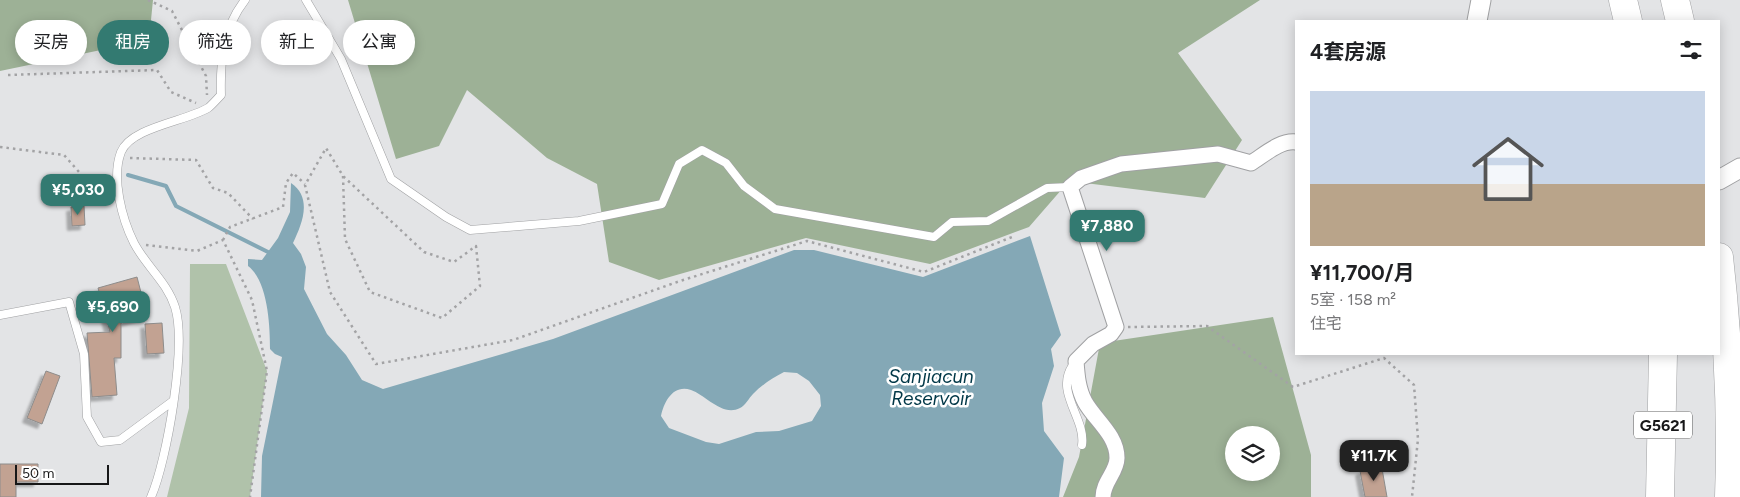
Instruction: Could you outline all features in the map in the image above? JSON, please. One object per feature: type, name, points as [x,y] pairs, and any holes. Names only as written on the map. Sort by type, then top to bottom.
[{"type":"highway","points":[[1623,0],[1628,20]]},
{"type":"highway","points":[[1675,0],[1680,20]]},
{"type":"highway","points":[[1720,269],[1728,368],[1731,447],[1729,497]]},
{"type":"highway","name":"G5621","points":[[1660,497],[1663,355]]},
{"type":"street","points":[[1477,20],[1481,0]]},
{"type":"street","points":[[1103,497],[1103,488],[1117,459],[1115,446],[1084,401],[1077,379],[1076,361],[1093,344],[1111,334],[1116,327],[1070,187],[1081,178],[1122,164],[1218,154],[1251,163],[1277,146],[1291,141],[1295,142]]},
{"type":"street","points":[[1720,179],[1740,168]]},
{"type":"lane","points":[[151,497],[156,486],[173,401],[180,354],[175,307],[158,274],[135,244],[117,190],[122,151],[140,133],[208,108],[221,95],[220,63],[224,40],[245,0]]},
{"type":"lane","points":[[306,0],[341,59],[391,179],[446,217],[470,230],[579,221],[662,204],[678,164],[702,150],[726,163],[744,186],[775,209],[934,237],[952,222],[988,220],[1047,188],[1070,187]]},
{"type":"lane","points":[[0,315],[69,302],[84,354],[88,417],[100,442],[120,440],[173,401]]},
{"type":"lane","points":[[1076,361],[1070,369],[1066,383],[1073,411],[1082,429],[1082,445]]},
{"type":"path","points":[[8,75],[156,70],[171,92],[208,108],[206,76],[172,10],[148,0]]},
{"type":"path","points":[[0,147],[64,155],[95,190],[117,190]]},
{"type":"path","points":[[305,185],[326,148],[343,176],[424,252],[454,262],[476,246],[480,286],[442,318],[370,292],[345,239],[343,176]]},
{"type":"path","points":[[121,158],[196,160],[213,188],[228,193],[253,220]]},
{"type":"path","points":[[135,244],[196,251],[223,240],[230,227],[253,220],[283,207],[286,184],[293,173],[305,185],[330,292],[376,364],[513,340],[680,281],[807,241],[924,272],[1012,237]]},
{"type":"path","points":[[223,240],[252,300],[266,371],[250,497]]},
{"type":"path","points":[[1116,327],[1208,326],[1292,387],[1384,358],[1414,385],[1418,439],[1412,497]]},
{"type":"green space","points":[[0,0],[153,0],[151,20],[97,20],[97,51],[87,53],[87,20],[15,20],[15,65],[29,65],[0,71]]},
{"type":"green space","points":[[348,0],[1260,0],[1178,53],[1242,140],[1205,198],[1069,181],[1029,227],[930,264],[806,238],[659,280],[609,262],[597,184],[547,158],[467,90],[439,146],[396,159],[368,65],[415,65],[415,20],[354,20]]},
{"type":"green space","points":[[190,264],[226,264],[267,371],[250,497],[167,497],[189,408]]},
{"type":"green space","points":[[1273,317],[1311,455],[1311,497],[1063,497],[1079,457],[1100,343]]},
{"type":"water","name":"Sanjiacun Reservoir","points":[[291,183],[298,189],[304,204],[300,228],[293,243],[301,254],[306,267],[304,289],[327,334],[346,355],[362,380],[383,389],[553,339],[794,250],[814,250],[923,277],[1030,236],[1061,335],[1051,349],[1054,366],[1042,403],[1044,431],[1064,458],[1059,497],[261,497],[262,456],[282,357],[270,349],[264,293],[255,273],[248,266],[248,259],[262,260],[278,238],[290,212]],"holes":[[[784,372],[797,373],[809,381],[820,395],[821,406],[812,421],[779,431],[756,432],[719,444],[706,442],[669,428],[661,416],[667,400],[674,392],[679,390],[691,390],[721,408],[733,410],[742,407],[756,391],[775,377]]]},
{"type":"building","points":[[84,206],[85,225],[72,226],[71,207]]},
{"type":"building","points":[[137,277],[147,316],[121,323],[121,358],[114,358],[117,395],[92,397],[87,333],[110,332],[98,288]]},
{"type":"building","points":[[162,323],[164,353],[147,354],[145,324]]},
{"type":"building","points":[[46,371],[60,376],[42,424],[27,418]]},
{"type":"building","points":[[1381,463],[1387,497],[1365,497],[1360,471]]},
{"type":"building","points":[[0,464],[38,464],[38,482],[16,482],[16,497],[0,497]]},
{"type":"waterway","points":[[128,175],[166,186],[176,206],[268,252]]}]
